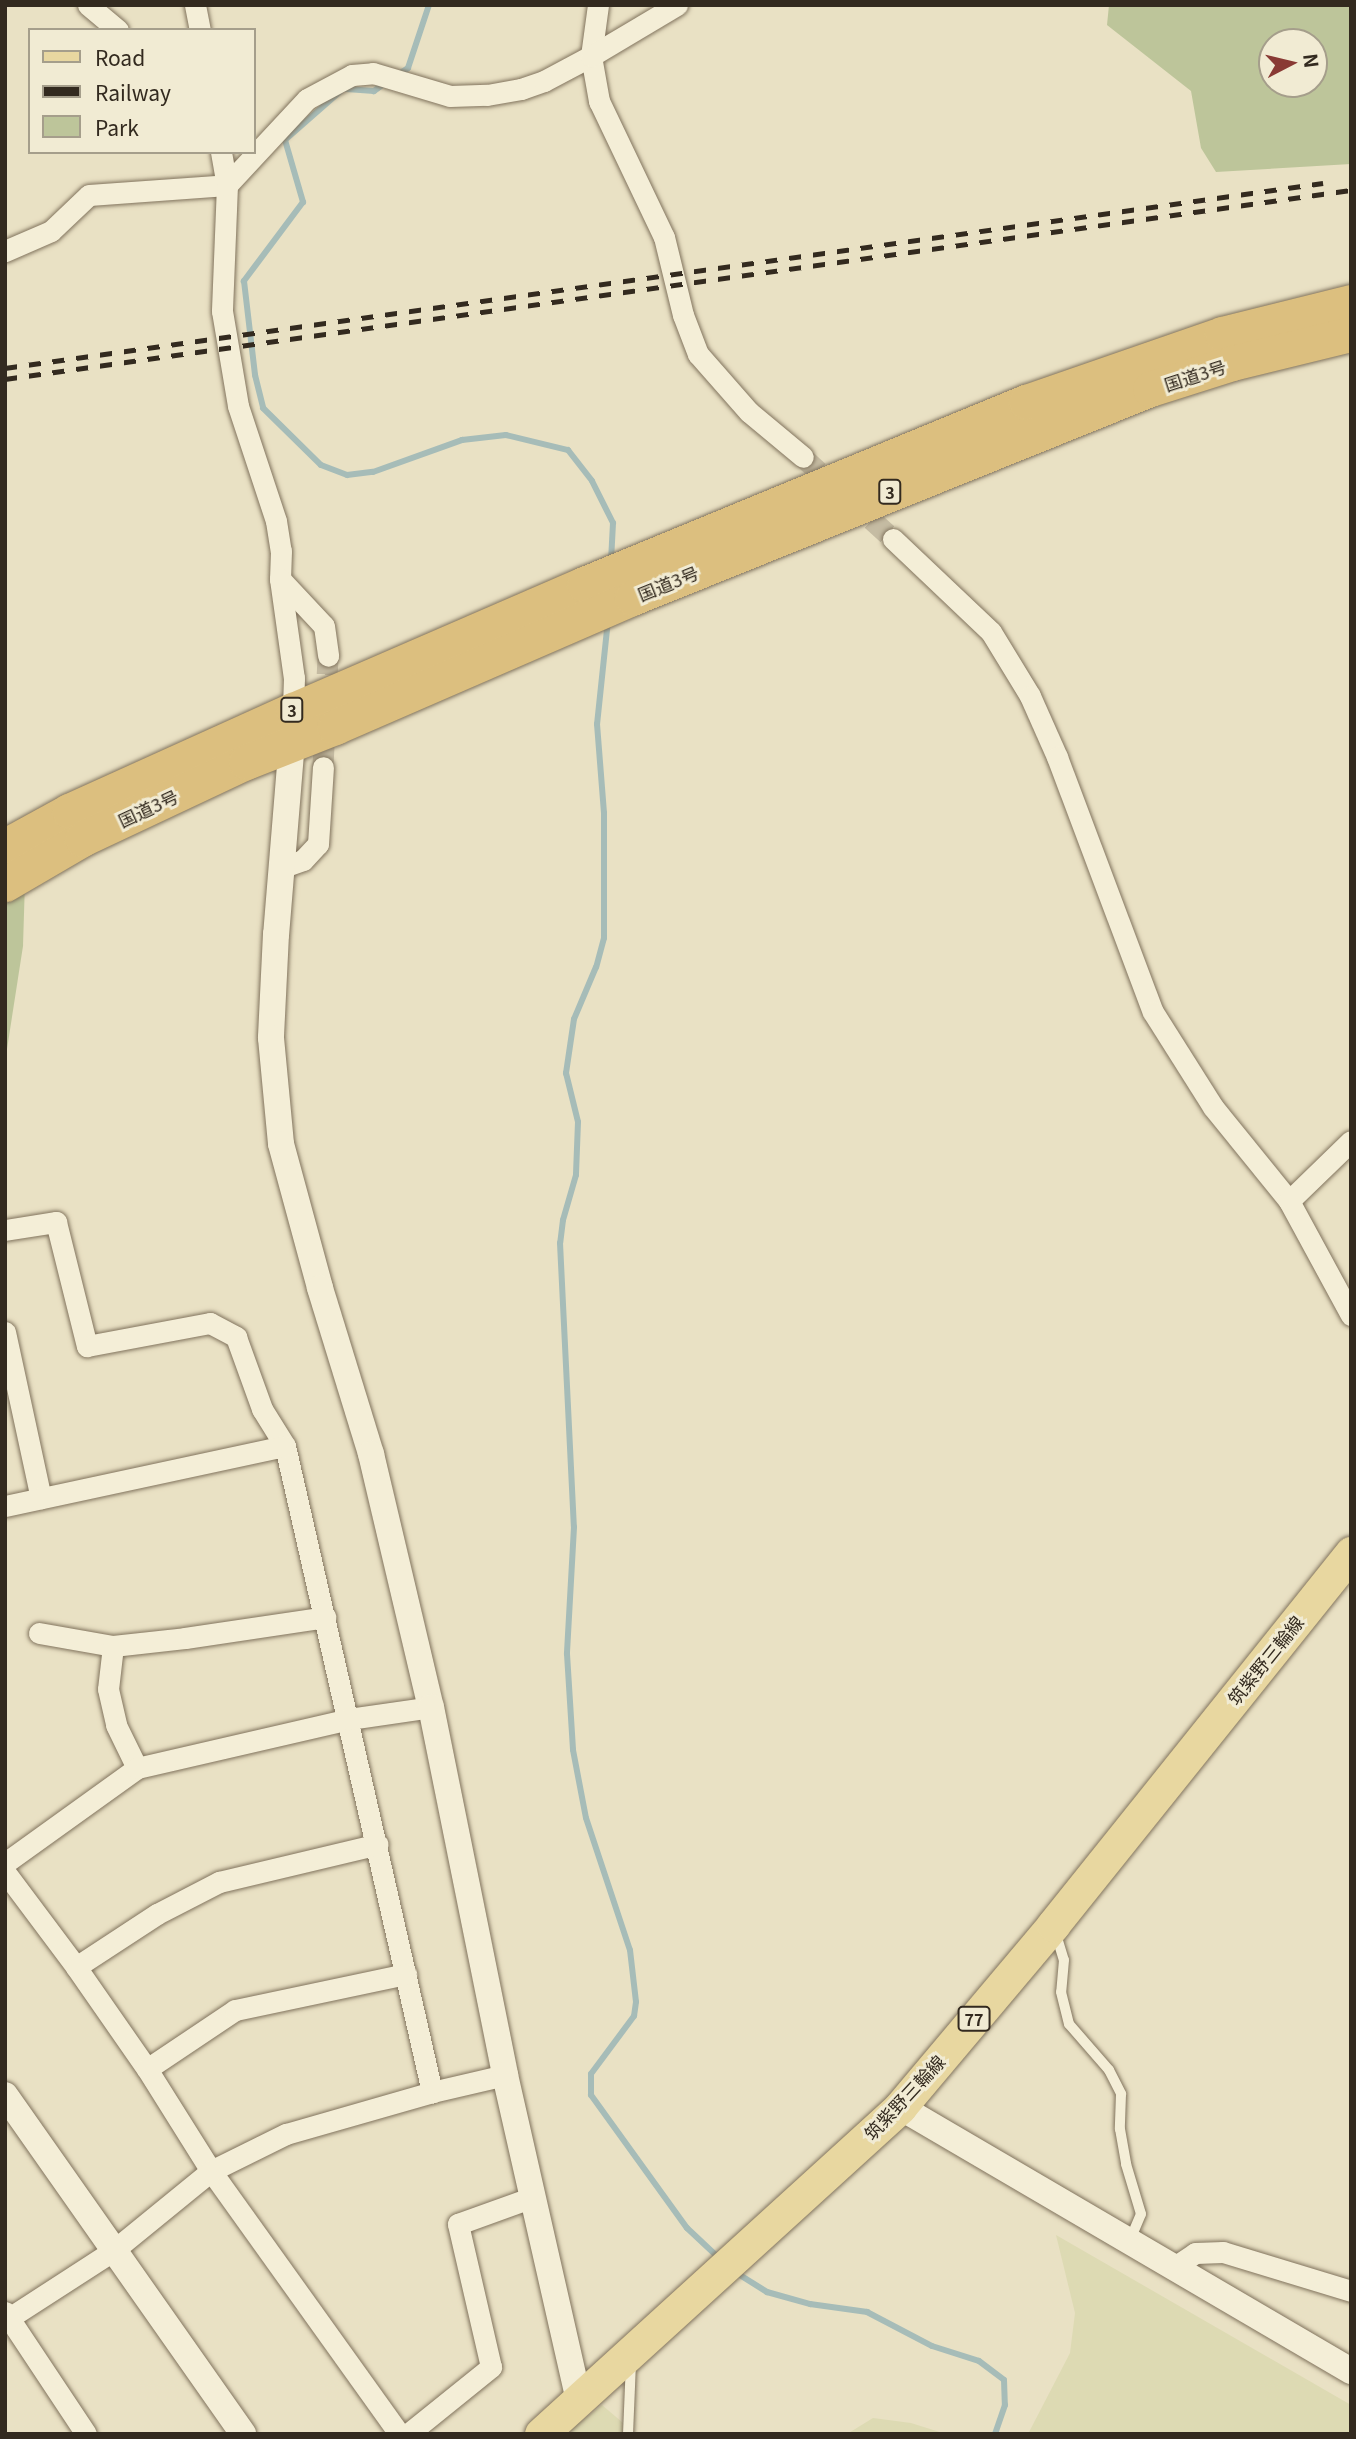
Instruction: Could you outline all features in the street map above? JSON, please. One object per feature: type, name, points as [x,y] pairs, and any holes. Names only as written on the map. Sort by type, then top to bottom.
[{"type":"highway","name":"国道3号","points":[[5,884],[82,839],[246,762],[1147,375],[1223,334],[1351,302]]},
{"type":"highway","name":"国道3号","points":[[5,846],[68,811],[293,710],[584,584],[1026,402],[1147,375],[1232,363],[1351,334]]},
{"type":"main road","name":"筑紫野三輪線","points":[[541,2434],[900,2107],[1053,1925],[1351,1553]]},
{"type":"street","points":[[88,5],[116,28]]},
{"type":"street","points":[[195,5],[200,28]]},
{"type":"street","points":[[598,5],[591,56],[599,100],[664,237],[683,315],[698,354],[749,412],[803,457]]},
{"type":"street","points":[[256,154],[307,99],[352,75],[373,73],[450,96],[487,95],[544,81],[677,5]]},
{"type":"street","points":[[221,154],[227,185],[222,311],[238,406],[275,521],[281,551],[280,579],[294,678],[293,744],[271,1038],[281,1144],[320,1288],[371,1454],[431,1707],[505,2075],[579,2402]]},
{"type":"street","points":[[5,251],[51,230],[89,195],[227,185],[256,154]]},
{"type":"street","points":[[893,539],[991,632],[1030,696],[1057,757],[1153,1012],[1213,1107],[1289,1201],[1351,1315]]},
{"type":"street","points":[[280,579],[324,626],[328,656]]},
{"type":"street","points":[[283,867],[303,860],[318,844],[323,767]]},
{"type":"street","points":[[1289,1201],[1351,1141]]},
{"type":"street","points":[[5,1230],[56,1223],[87,1346],[210,1323],[236,1337],[262,1409],[285,1446],[378,1844],[432,2092]]},
{"type":"street","points":[[5,1332],[41,1498]]},
{"type":"street","points":[[5,1506],[285,1446]]},
{"type":"street","points":[[39,1633],[113,1646],[325,1617]]},
{"type":"street","points":[[113,1646],[108,1689],[116,1725],[137,1768]]},
{"type":"street","points":[[5,1863],[137,1768],[349,1719],[431,1707]]},
{"type":"street","points":[[76,1968],[157,1914],[219,1882],[378,1844]]},
{"type":"street","points":[[5,1872],[76,1968],[146,2069],[211,2171],[399,2434]]},
{"type":"street","points":[[146,2069],[235,2010],[407,1974]]},
{"type":"street","points":[[86,2434],[7,2315],[114,2250],[211,2171],[286,2134],[432,2092],[505,2075]]},
{"type":"street","points":[[5,2095],[243,2434]]},
{"type":"street","points":[[900,2107],[1351,2371]]},
{"type":"street","points":[[408,2434],[491,2367],[458,2224],[533,2197]]},
{"type":"street","points":[[1173,2268],[1195,2253],[1223,2252],[1351,2291]]},
{"type":"lane","points":[[1053,1925],[1064,1960],[1061,1992],[1069,2024],[1109,2070],[1121,2094],[1120,2129],[1141,2214],[1129,2240]]},
{"type":"lane","points":[[628,2434],[631,2352]]},
{"type":"shaded area","points":[[1056,2235],[1351,2405],[1351,2434],[1028,2434],[1070,2353],[1075,2313]]},
{"type":"shaded area","points":[[602,2405],[636,2434],[565,2434]]},
{"type":"shaded area","points":[[873,2418],[911,2423],[946,2434],[847,2434]]},
{"type":"green space","points":[[1109,5],[1351,5],[1351,164],[1216,172],[1201,148],[1191,91],[1107,25]]},
{"type":"green space","points":[[5,835],[25,881],[23,946],[5,1062]]},
{"type":"waterway","points":[[397,75],[408,68],[429,5]]},
{"type":"waterway","points":[[385,83],[374,91],[343,89],[285,140],[303,202],[244,281],[255,375],[263,408],[321,465],[347,475],[373,472],[462,440],[506,435],[568,450],[592,481],[613,523],[611,560]]},
{"type":"waterway","points":[[608,620],[597,724],[604,813],[604,938],[596,967],[574,1019],[566,1073],[578,1122],[576,1175],[563,1220],[560,1243],[574,1527],[567,1654],[573,1750],[586,1818],[630,1950],[636,2002],[634,2016],[591,2074],[591,2095],[687,2228],[719,2258]]},
{"type":"waterway","points":[[735,2272],[767,2292],[810,2304],[867,2312],[932,2346],[979,2361],[1004,2380],[1005,2405],[995,2434]]},
{"type":"tunnel","points":[[803,457],[893,539]]},
{"type":"tunnel","points":[[323,767],[328,656]]},
{"type":"railway","points":[[5,368],[1323,183]]},
{"type":"railway","points":[[5,379],[1351,190]]}]
